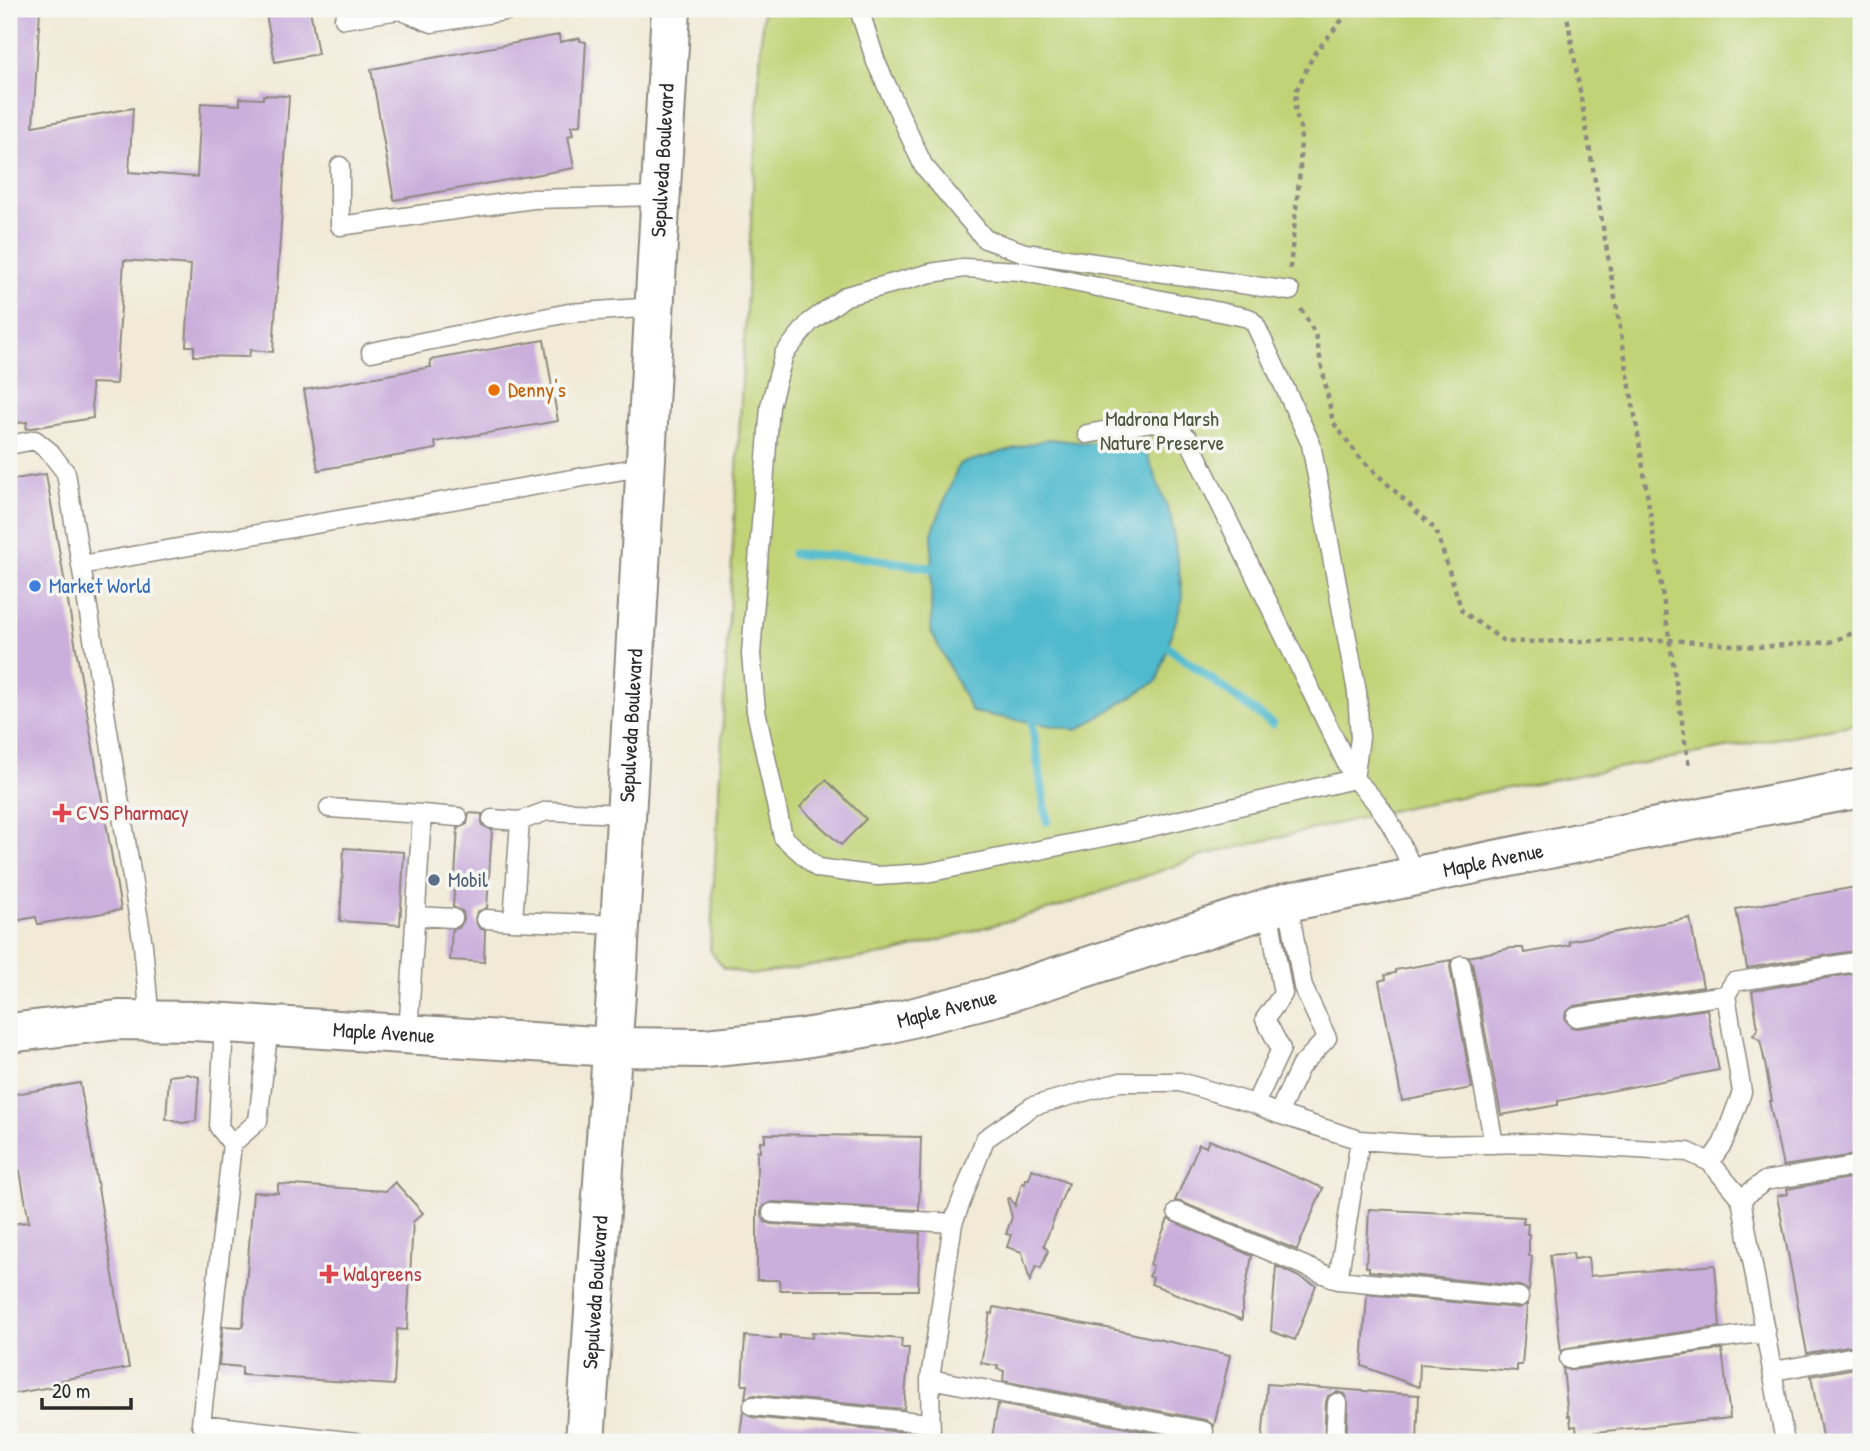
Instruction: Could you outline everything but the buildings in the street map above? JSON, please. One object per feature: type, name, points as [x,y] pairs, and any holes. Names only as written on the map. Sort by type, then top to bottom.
[{"type":"street","name":"Sepulveda Boulevard","points":[[585,1442],[613,1047],[671,9]]},
{"type":"street","name":"Maple Avenue","points":[[9,1033],[118,1020],[224,1023],[613,1047],[705,1048],[798,1039],[888,1024],[1000,995],[1278,905],[1415,875],[1861,788]]},
{"type":"lane","points":[[344,19],[399,10],[432,23],[517,9]]},
{"type":"lane","points":[[859,9],[876,62],[923,166],[985,239],[1024,253],[1290,291]]},
{"type":"lane","points":[[340,166],[340,226],[533,200],[661,196]]},
{"type":"lane","points":[[964,268],[1020,271],[1249,318],[1255,324],[1311,444],[1357,692],[1360,738],[1354,779],[1138,830],[926,873],[877,876],[818,868],[783,837],[756,711],[751,654],[769,406],[783,354],[810,322],[846,296],[932,273],[964,268]]},
{"type":"lane","points":[[372,352],[569,313],[655,307]]},
{"type":"lane","points":[[1087,434],[1152,422],[1173,426],[1188,439],[1354,779],[1373,796],[1391,821],[1415,875]]},
{"type":"lane","points":[[9,445],[35,440],[50,452],[66,473],[143,945],[150,1021]]},
{"type":"lane","points":[[81,565],[646,467]]},
{"type":"lane","points":[[329,808],[458,817]]},
{"type":"lane","points":[[492,819],[520,821],[547,811],[626,814]]},
{"type":"lane","points":[[408,1034],[422,814]]},
{"type":"lane","points":[[513,921],[520,821]]},
{"type":"lane","points":[[1255,1104],[1281,1049],[1265,1018],[1283,994],[1278,905]]},
{"type":"lane","points":[[1278,905],[1303,987],[1327,1038],[1300,1067],[1278,1114]]},
{"type":"lane","points":[[416,916],[453,918]]},
{"type":"lane","points":[[486,919],[620,925]]},
{"type":"lane","points":[[1710,1162],[1723,1143],[1742,1092],[1726,995],[1734,982],[1861,961]]},
{"type":"lane","points":[[1461,965],[1494,1144]]},
{"type":"lane","points":[[1576,1017],[1726,995]]},
{"type":"lane","points":[[224,1023],[219,1127],[232,1144]]},
{"type":"lane","points":[[269,1026],[258,1121],[232,1144],[201,1424],[356,1442]]},
{"type":"lane","points":[[931,1442],[930,1379],[953,1223],[985,1139],[1033,1106],[1120,1082],[1180,1083],[1255,1104],[1360,1140],[1428,1145],[1533,1143],[1688,1152],[1710,1162],[1741,1199],[1785,1442]]},
{"type":"lane","points":[[1338,1280],[1360,1140]]},
{"type":"lane","points":[[1741,1199],[1765,1181],[1861,1165]]},
{"type":"lane","points":[[1177,1212],[1338,1280],[1519,1297]]},
{"type":"lane","points":[[772,1213],[953,1223]]},
{"type":"lane","points":[[1569,1359],[1766,1332]]},
{"type":"lane","points":[[1774,1371],[1861,1356]]},
{"type":"lane","points":[[930,1379],[1203,1431]]},
{"type":"lane","points":[[1335,1442],[1338,1403]]},
{"type":"lane","points":[[753,1406],[930,1423]]},
{"type":"path","points":[[1351,9],[1314,54],[1296,91],[1295,111],[1301,130],[1300,170],[1290,261],[1290,291],[1315,333],[1333,422],[1361,459],[1436,530],[1462,611],[1505,642],[1670,639],[1758,647],[1830,642],[1861,630]]},
{"type":"path","points":[[1566,9],[1689,767]]},
{"type":"green space","name":"Madrona Marsh Nature Preserve","points":[[763,9],[1861,9],[1861,723],[1411,806],[1205,855],[1065,905],[890,954],[750,975],[723,968],[710,950]]},
{"type":"water","points":[[1048,439],[1145,449],[1171,518],[1183,598],[1157,681],[1077,730],[972,712],[931,631],[932,533],[959,464]]},
{"type":"waterway","points":[[793,554],[861,557],[931,568]]},
{"type":"waterway","points":[[1168,647],[1272,724]]},
{"type":"waterway","points":[[1032,723],[1047,821]]},
{"type":"place","name":"Denny's","points":[[494,390]]},
{"type":"place","name":"Market World","points":[[35,586]]},
{"type":"place","name":"CVS Pharmacy","points":[[62,813]]},
{"type":"place","name":"Mobil","points":[[434,880]]},
{"type":"place","name":"Walgreens","points":[[329,1274]]}]
